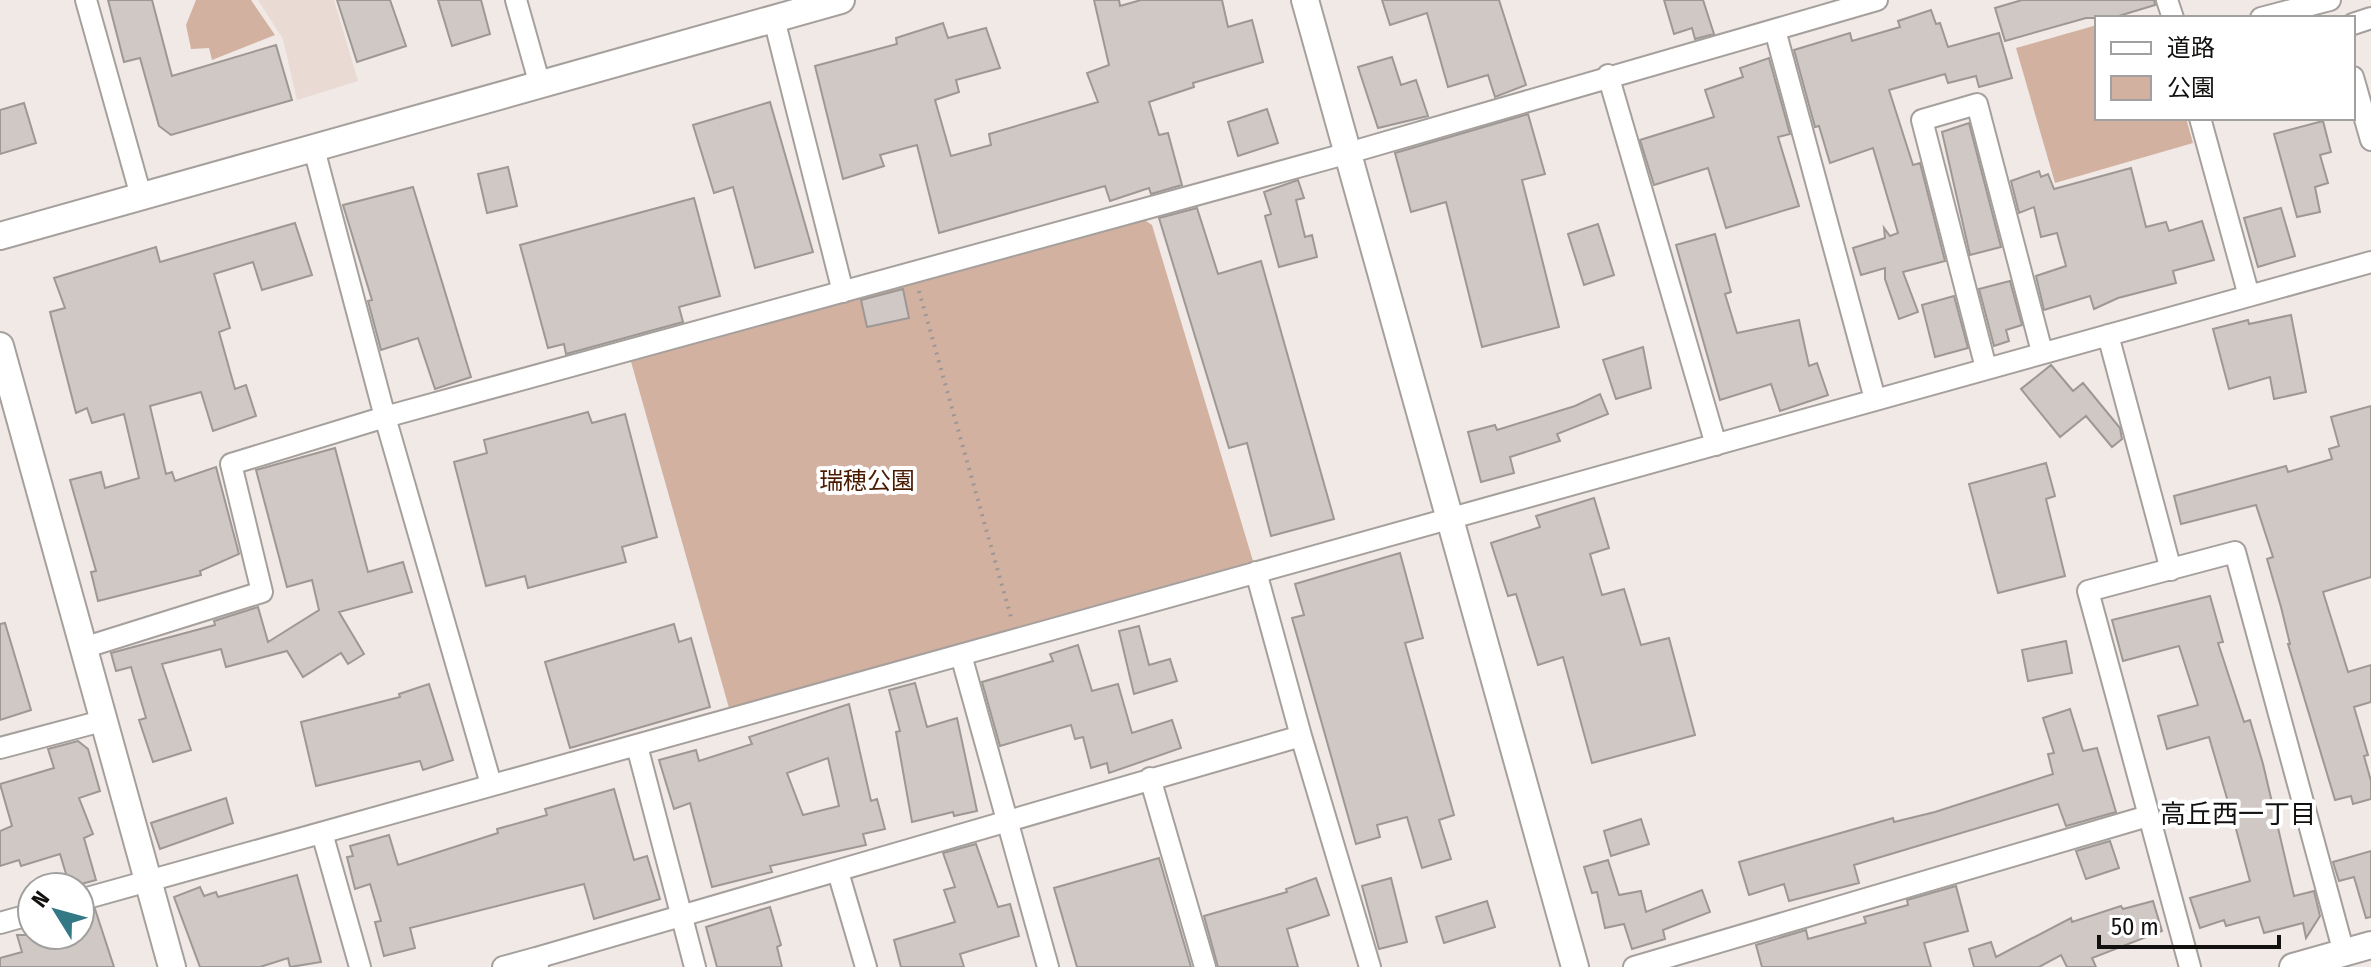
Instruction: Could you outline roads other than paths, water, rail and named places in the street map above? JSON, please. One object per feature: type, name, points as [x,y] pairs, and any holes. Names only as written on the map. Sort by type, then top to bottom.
[{"type":"street","points":[[86,0],[141,196]]},
{"type":"street","points":[[516,0],[540,85]]},
{"type":"street","points":[[0,236],[841,0]]},
{"type":"street","points":[[1305,0],[1345,154],[1575,967]]},
{"type":"street","points":[[83,648],[262,592],[231,464],[385,417],[1345,154],[1608,75],[1877,0]]},
{"type":"street","points":[[2269,16],[2331,0]]},
{"type":"street","points":[[774,19],[843,292]]},
{"type":"street","points":[[1775,30],[1875,399]]},
{"type":"street","points":[[1608,75],[1716,445]]},
{"type":"street","points":[[2355,84],[2371,140]]},
{"type":"street","points":[[1986,368],[1922,120],[1977,104],[2042,352]]},
{"type":"street","points":[[2201,120],[2249,296]]},
{"type":"street","points":[[314,149],[385,417],[491,784]]},
{"type":"street","points":[[96,896],[2371,262]]},
{"type":"street","points":[[2108,335],[2171,570]]},
{"type":"street","points":[[0,346],[10,419],[83,648],[172,967]]},
{"type":"street","points":[[2190,967],[2088,591],[2235,552],[2333,959]]},
{"type":"street","points":[[1256,572],[1370,967]]},
{"type":"street","points":[[961,655],[1048,967]]},
{"type":"street","points":[[0,748],[102,721]]},
{"type":"street","points":[[503,967],[537,963],[1006,819],[1301,736]]},
{"type":"street","points":[[637,746],[695,967]]},
{"type":"street","points":[[1150,778],[1205,967]]},
{"type":"street","points":[[1634,967],[2148,816]]},
{"type":"street","points":[[322,833],[360,967]]},
{"type":"street","points":[[838,872],[866,967]]},
{"type":"street","points":[[2293,967],[2333,959],[2371,945]]},
{"type":"district","name":"高丘西一丁目","points":[[2238,814]]},
{"type":"park label","name":"瑞穂公園","points":[[867,481]]}]
